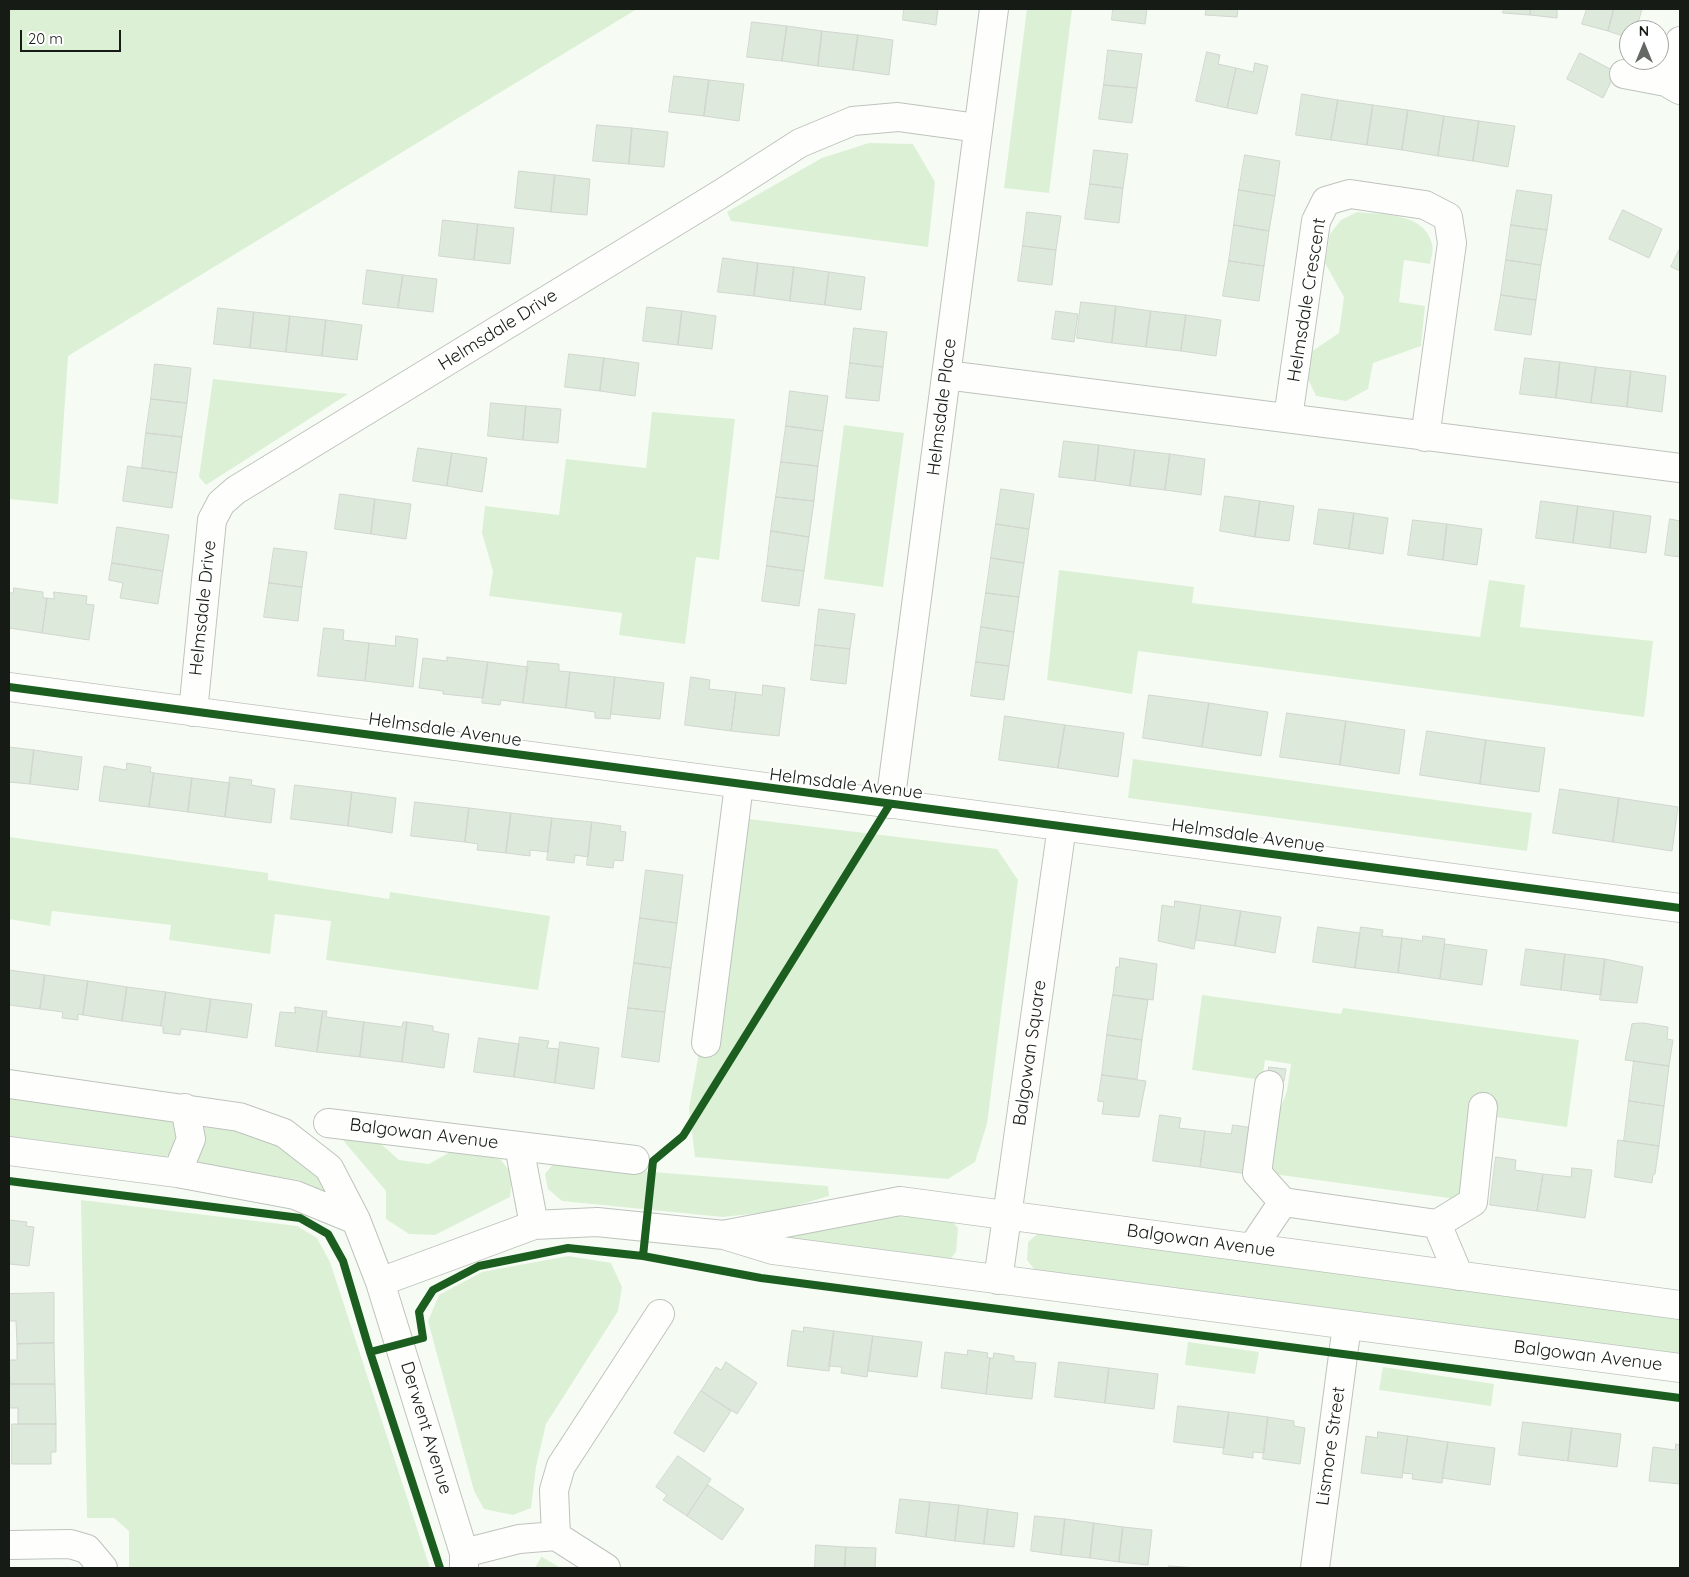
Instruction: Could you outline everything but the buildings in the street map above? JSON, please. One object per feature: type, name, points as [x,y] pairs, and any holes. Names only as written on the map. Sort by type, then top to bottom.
[{"type":"street","name":"Helmsdale Place","points":[[890,804],[994,9]]},
{"type":"street","points":[[1624,74],[1673,86],[1680,41]]},
{"type":"street","name":"Helmsdale Drive","points":[[193,712],[212,520],[221,503],[236,490],[719,195],[800,142],[854,121],[898,117],[978,128]]},
{"type":"street","name":"Helmsdale Crescent","points":[[1288,418],[1316,221],[1326,200],[1350,194],[1426,205],[1448,217],[1452,243],[1424,437]]},
{"type":"street","points":[[946,375],[1680,468]]},
{"type":"street","name":"Helmsdale Avenue","points":[[9,687],[1680,908]]},
{"type":"street","points":[[706,1043],[739,785]]},
{"type":"street","name":"Balgowan Square","points":[[998,1280],[1062,826]]},
{"type":"street","points":[[9,1084],[240,1117],[284,1133],[329,1168],[356,1220]]},
{"type":"street","points":[[1268,1085],[1257,1173],[1283,1202],[1437,1224],[1473,1202],[1483,1107]]},
{"type":"street","points":[[178,1173],[190,1139],[185,1108]]},
{"type":"street","name":"Balgowan Avenue","points":[[328,1122],[635,1160]]},
{"type":"street","name":"Balgowan Avenue","points":[[519,1146],[534,1225]]},
{"type":"street","points":[[9,1151],[178,1173],[294,1195],[356,1220]]},
{"type":"street","name":"Balgowan Avenue","points":[[724,1235],[900,1201],[1680,1305]]},
{"type":"street","points":[[1252,1248],[1283,1202]]},
{"type":"street","name":"Derwent Avenue","points":[[356,1220],[380,1282],[464,1560],[519,1539],[556,1536]]},
{"type":"street","name":"Balgowan Avenue","points":[[380,1282],[534,1225],[597,1222],[724,1235],[772,1250],[1680,1368]]},
{"type":"street","points":[[1437,1224],[1459,1276]]},
{"type":"street","points":[[606,1568],[556,1536],[554,1490],[561,1466],[660,1314]]},
{"type":"street","name":"Lismore Street","points":[[1315,1568],[1347,1325]]},
{"type":"street","points":[[9,1545],[70,1544],[87,1549],[103,1568]]},
{"type":"green space","points":[[9,9],[637,9],[68,356],[58,504],[9,499]]},
{"type":"green space","points":[[1027,9],[1072,9],[1049,193],[1004,188]]},
{"type":"green space","points":[[869,143],[913,144],[935,182],[928,247],[731,221],[727,212],[822,158]]},
{"type":"green space","points":[[1357,212],[1390,215],[1412,221],[1421,226],[1428,234],[1433,248],[1430,264],[1404,260],[1399,302],[1425,306],[1421,346],[1373,363],[1368,389],[1346,401],[1316,396],[1307,377],[1311,352],[1339,333],[1344,297],[1325,263],[1330,234],[1341,220]]},
{"type":"green space","points":[[213,379],[348,394],[206,485],[199,477]]},
{"type":"green space","points":[[652,412],[735,419],[719,560],[696,557],[685,644],[619,635],[622,613],[489,596],[493,571],[482,533],[485,506],[559,515],[566,459],[646,468]]},
{"type":"green space","points":[[844,425],[904,433],[883,587],[824,579]]},
{"type":"green space","points":[[1059,570],[1194,587],[1192,603],[1480,637],[1489,580],[1525,585],[1520,627],[1653,641],[1644,717],[1138,651],[1132,694],[1047,680]]},
{"type":"green space","points":[[1133,759],[1532,813],[1527,851],[1128,798]]},
{"type":"green space","points":[[749,819],[997,849],[1018,880],[987,1124],[975,1162],[948,1179],[695,1157],[689,1108],[700,1047],[719,1049],[739,897],[728,883],[730,865],[744,854]]},
{"type":"green space","points":[[9,837],[268,873],[268,880],[389,899],[390,892],[550,916],[538,990],[326,960],[331,921],[275,914],[270,954],[169,940],[171,925],[52,911],[50,926],[9,919]]},
{"type":"green space","points":[[1202,995],[1341,1014],[1343,1008],[1579,1040],[1567,1127],[1482,1115],[1463,1200],[1266,1173],[1271,1132],[1287,1091],[1291,1064],[1265,1060],[1262,1080],[1192,1070]]},
{"type":"green space","points":[[9,1095],[170,1116],[178,1130],[179,1142],[173,1152],[158,1160],[9,1141]]},
{"type":"green space","points":[[200,1119],[252,1129],[293,1151],[329,1186],[322,1193],[299,1180],[194,1164]]},
{"type":"green space","points":[[342,1139],[381,1144],[399,1160],[429,1164],[450,1152],[500,1159],[512,1174],[510,1197],[435,1235],[409,1234],[386,1219],[386,1191]]},
{"type":"green space","points":[[553,1164],[828,1186],[829,1196],[778,1211],[723,1217],[562,1201],[548,1189],[545,1174]]},
{"type":"green space","points":[[81,1200],[297,1226],[317,1238],[330,1262],[430,1568],[129,1568],[129,1531],[114,1518],[87,1518]]},
{"type":"green space","points":[[876,1210],[949,1218],[958,1228],[956,1252],[947,1263],[785,1243],[788,1232]]},
{"type":"green space","points":[[1041,1231],[1680,1315],[1680,1361],[1038,1274],[1027,1260],[1028,1242]]},
{"type":"green space","points":[[568,1256],[611,1263],[622,1287],[618,1311],[546,1424],[536,1467],[531,1508],[513,1515],[484,1509],[474,1491],[428,1321],[439,1295],[482,1272]]},
{"type":"green space","points":[[1188,1342],[1259,1352],[1255,1374],[1185,1365]]},
{"type":"green space","points":[[1383,1367],[1494,1384],[1491,1406],[1379,1390]]},
{"type":"green space","points":[[542,1557],[561,1568],[535,1568]]},
{"type":"cycle path","points":[[9,687],[1680,908]]},
{"type":"cycle path","points":[[643,1256],[653,1161],[683,1136],[890,804]]},
{"type":"cycle path","points":[[9,1181],[300,1218],[328,1234],[343,1261],[370,1352],[440,1568]]},
{"type":"cycle path","points":[[370,1352],[423,1338],[419,1312],[433,1290],[479,1266],[568,1248],[643,1256],[761,1278],[1680,1398]]}]
